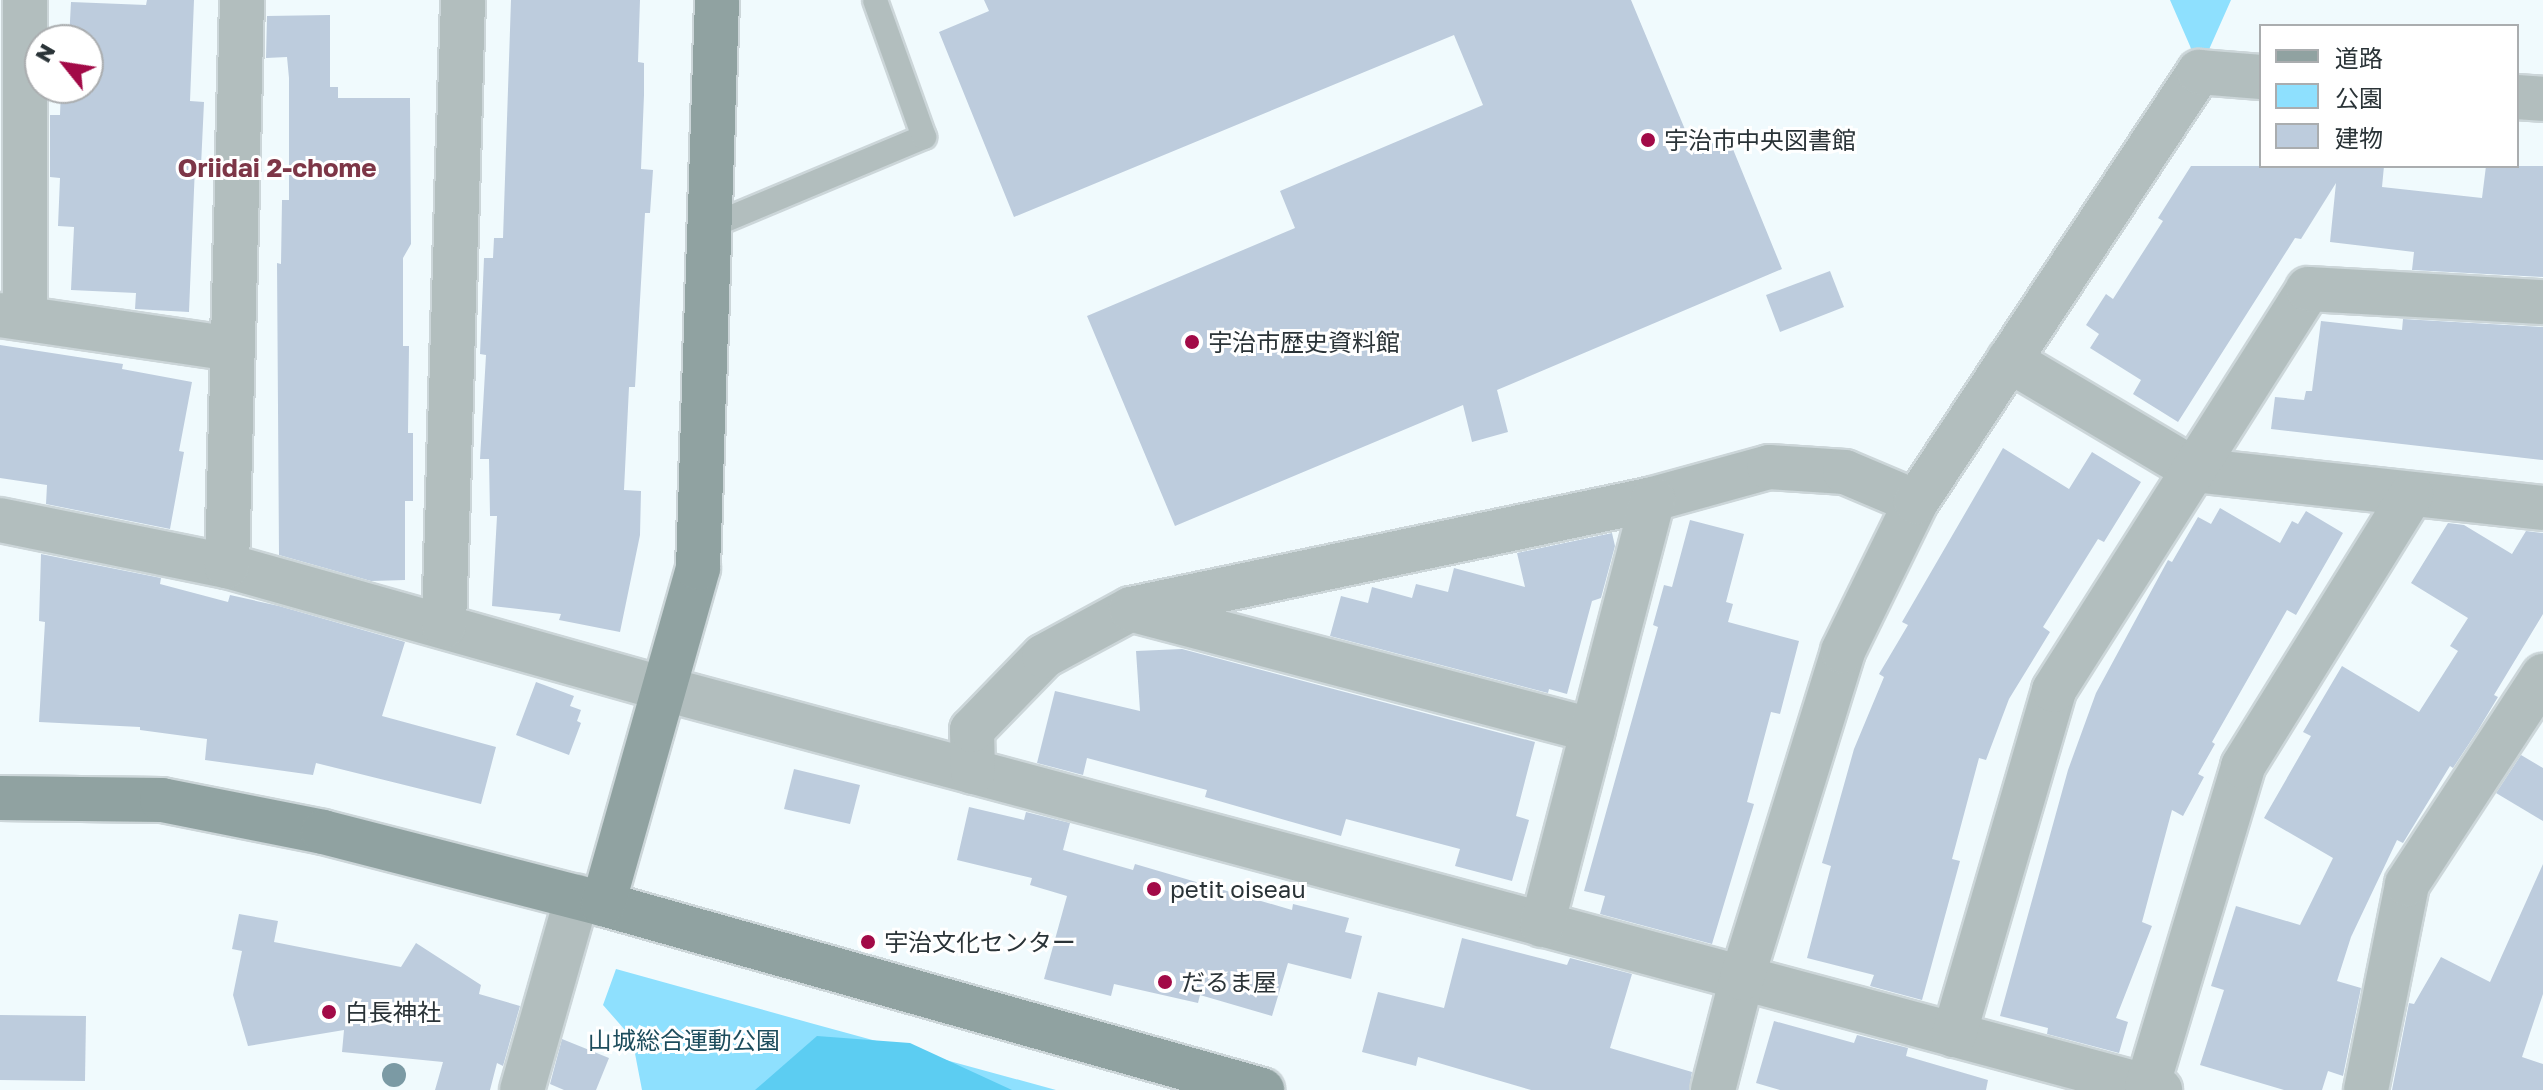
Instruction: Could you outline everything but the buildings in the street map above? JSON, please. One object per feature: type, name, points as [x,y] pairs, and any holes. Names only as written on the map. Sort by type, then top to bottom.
[{"type":"street","points":[[25,0],[13,64],[12,316],[232,349]]},
{"type":"street","points":[[227,566],[242,0]]},
{"type":"street","points":[[444,626],[463,0]]},
{"type":"street","points":[[522,1090],[665,689],[698,568],[717,0]]},
{"type":"street","points":[[1713,1090],[1742,978],[1843,651],[1916,502],[2199,72],[2259,77]]},
{"type":"street","points":[[2519,97],[2543,99]]},
{"type":"street","points":[[1954,1035],[2054,690],[2308,289],[2543,302]]},
{"type":"street","points":[[2009,360],[2194,470],[2543,508]]},
{"type":"street","points":[[973,772],[972,730],[1044,656],[1131,609],[1653,499],[1769,467],[1845,472],[1916,502]]},
{"type":"street","points":[[0,520],[227,566],[665,689],[2154,1088],[2243,766],[2411,495]]},
{"type":"street","points":[[1542,925],[1653,499]]},
{"type":"street","points":[[1131,609],[1593,731]]},
{"type":"street","points":[[2366,1090],[2407,884],[2543,676]]},
{"type":"street","points":[[0,798],[162,800],[323,832],[590,901],[1262,1090]]},
{"type":"lane","points":[[711,226],[924,137],[875,0]]},
{"type":"green space","points":[[2170,0],[2231,0],[2199,72],[2190,46]]},
{"type":"green space","name":"山城総合運動公園","points":[[616,969],[1056,1090],[642,1090],[632,1038],[603,1005]]},
{"type":"shaded area","points":[[817,1036],[910,1043],[1012,1090],[755,1090]]},
{"type":"place","name":"宇治市中央図書館","points":[[1648,140]]},
{"type":"place","name":"宇治市歴史資料館","points":[[1192,342]]},
{"type":"place","name":"petit oiseau","points":[[1154,889]]},
{"type":"place","name":"宇治文化センター","points":[[868,942]]},
{"type":"place","name":"だるま屋","points":[[1165,982]]},
{"type":"place","name":"白長神社","points":[[329,1012]]},
{"type":"district","name":"Oriidai 2-chome","points":[[277,168]]}]
